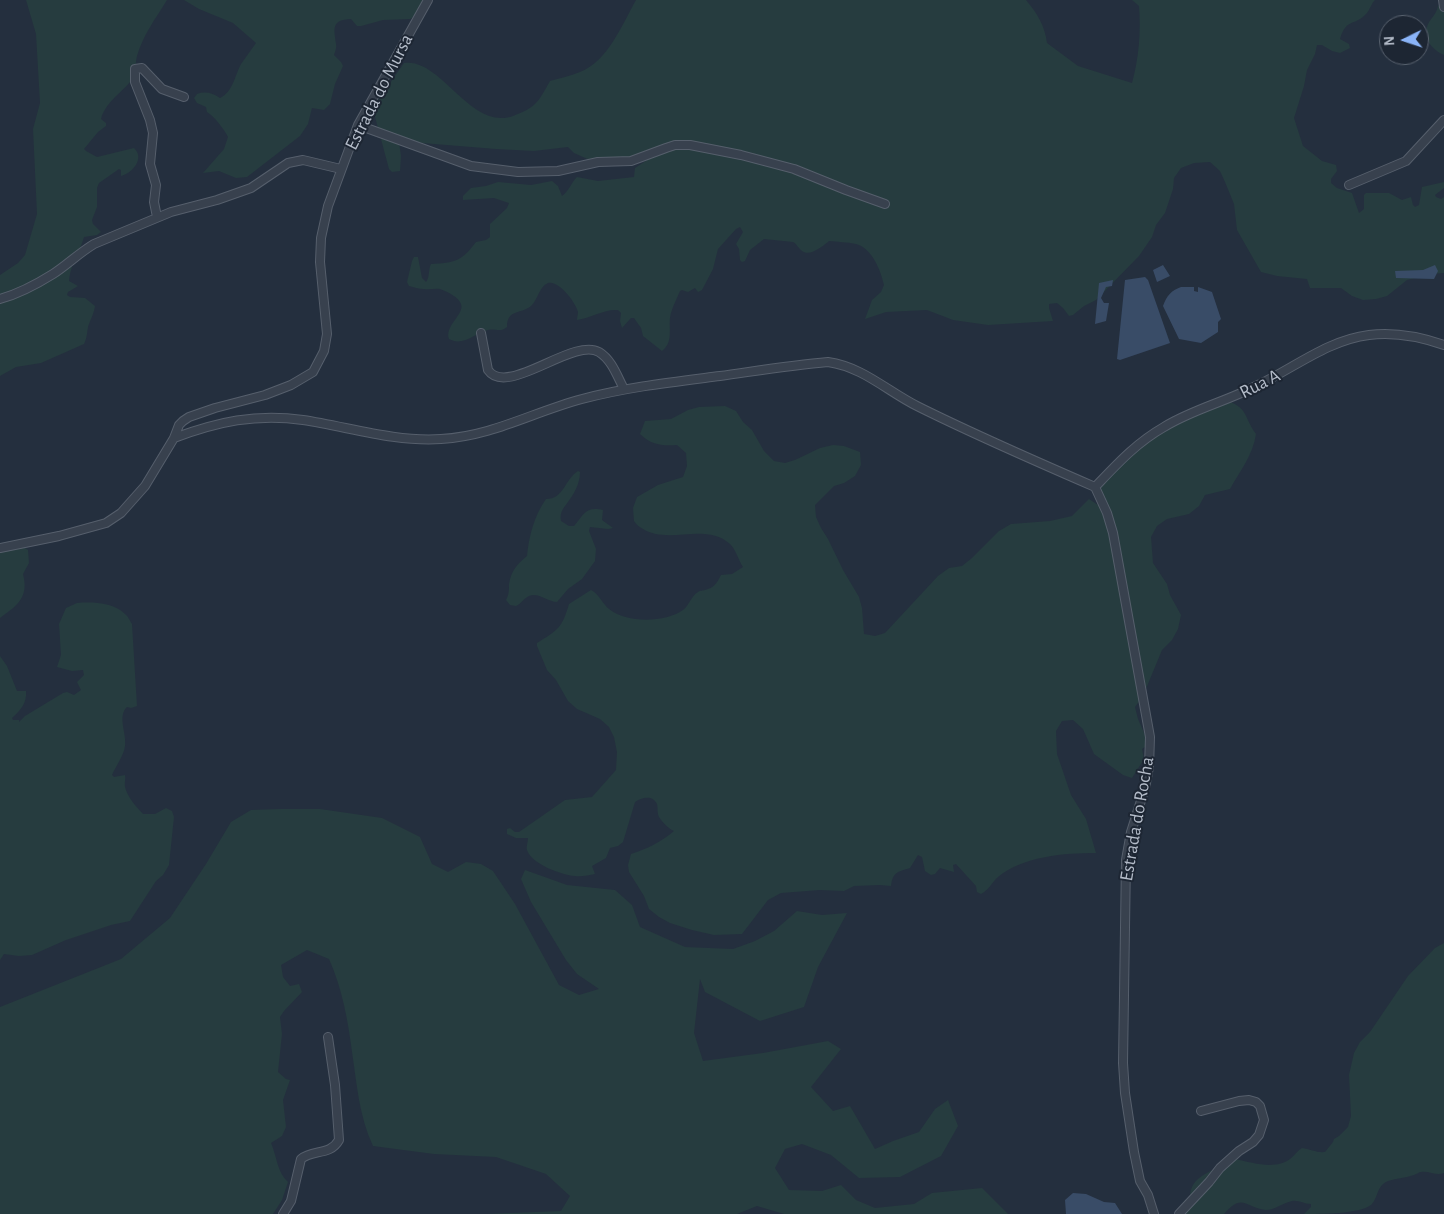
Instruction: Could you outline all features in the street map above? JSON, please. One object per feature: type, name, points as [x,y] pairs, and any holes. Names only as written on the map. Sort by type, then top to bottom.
[{"type":"street","name":"Estrada do Mursa","points":[[0,548],[96,527],[113,519],[131,503],[145,486],[174,438],[179,425],[189,417],[265,395],[291,385],[313,372],[324,351],[327,334],[320,262],[321,238],[328,206],[358,125],[428,0]]},
{"type":"street","points":[[1443,0],[1444,7]]},
{"type":"street","points":[[157,217],[154,202],[156,185],[150,164],[153,133],[135,82],[135,69],[142,68],[162,89],[184,98]]},
{"type":"street","points":[[1349,185],[1406,161],[1444,120]]},
{"type":"street","points":[[358,125],[471,166],[518,172],[558,171],[598,162],[631,161],[666,148],[690,145],[741,155],[794,169],[885,204]]},
{"type":"street","points":[[0,299],[54,274],[83,250],[94,244],[171,212],[218,200],[251,188],[288,163],[303,160],[341,169]]},
{"type":"street","points":[[481,333],[488,370],[498,378],[530,371],[590,348],[599,352],[610,362],[624,389]]},
{"type":"street","name":"Rua A","points":[[1095,487],[1117,462],[1164,426],[1259,385],[1329,347],[1370,335],[1388,334],[1431,340],[1444,345]]},
{"type":"street","points":[[174,438],[206,426],[255,418],[302,420],[393,437],[441,439],[488,432],[580,399],[624,389],[828,362],[853,367],[906,400],[951,423],[1095,487]]},
{"type":"street","name":"Estrada do Rocha","points":[[1095,487],[1107,513],[1113,533],[1150,737],[1149,767],[1145,788],[1131,832],[1126,860],[1123,1063],[1125,1093],[1134,1152],[1140,1181],[1148,1195],[1154,1214]]},
{"type":"street","points":[[282,1214],[291,1201],[301,1159],[306,1155],[330,1150],[339,1140],[336,1094],[328,1036]]},
{"type":"street","points":[[1180,1214],[1238,1150],[1253,1142],[1259,1135],[1264,1120],[1260,1106],[1256,1102],[1249,1100],[1201,1111]]},
{"type":"green space","points":[[26,0],[167,0],[143,41],[137,56],[132,79],[109,103],[103,113],[101,119],[106,123],[106,126],[98,132],[84,149],[97,157],[134,148],[138,156],[136,165],[130,172],[121,176],[121,170],[119,169],[99,183],[97,188],[97,207],[92,220],[93,224],[101,232],[97,235],[84,237],[71,269],[69,281],[78,286],[68,292],[67,295],[85,298],[95,306],[85,342],[41,363],[16,367],[0,376],[0,275],[18,263],[25,255],[37,214],[33,129],[40,103],[36,34]]},
{"type":"green space","points":[[184,0],[423,0],[415,16],[410,19],[383,20],[361,26],[357,26],[351,19],[337,23],[335,26],[336,47],[334,55],[343,66],[335,84],[330,104],[324,110],[312,108],[308,124],[300,136],[247,177],[236,178],[219,171],[203,173],[224,149],[228,137],[219,123],[207,112],[206,107],[197,103],[194,98],[197,94],[206,93],[220,98],[228,92],[241,64],[256,43],[233,23],[199,9]]},
{"type":"green space","points":[[636,0],[1026,0],[1040,20],[1047,43],[1078,66],[1132,83],[1138,54],[1140,25],[1139,6],[1132,0],[1375,0],[1362,18],[1348,25],[1342,32],[1340,39],[1349,44],[1350,48],[1340,53],[1322,45],[1317,45],[1307,70],[1294,118],[1303,146],[1322,161],[1336,165],[1337,171],[1331,179],[1331,183],[1337,188],[1352,193],[1359,213],[1364,209],[1364,195],[1366,193],[1389,193],[1402,200],[1411,197],[1415,207],[1419,205],[1422,187],[1444,182],[1444,188],[1435,195],[1441,199],[1444,197],[1444,273],[1407,280],[1387,296],[1363,300],[1352,296],[1341,288],[1310,288],[1307,279],[1277,276],[1261,272],[1237,230],[1234,204],[1220,171],[1210,162],[1194,163],[1181,168],[1174,178],[1173,189],[1165,213],[1139,256],[1096,300],[1084,306],[1073,315],[1069,316],[1057,303],[1049,304],[1053,321],[988,325],[953,320],[927,310],[886,312],[865,319],[872,300],[881,292],[884,285],[875,261],[862,246],[853,243],[829,241],[809,253],[801,250],[793,242],[764,239],[750,250],[745,261],[742,262],[736,244],[743,232],[740,227],[718,249],[713,269],[702,290],[698,292],[695,288],[688,292],[680,291],[671,313],[670,338],[662,351],[643,336],[641,328],[634,318],[631,318],[622,328],[620,321],[621,313],[618,310],[577,320],[578,312],[574,303],[562,288],[552,283],[548,283],[543,287],[532,305],[512,314],[505,329],[488,330],[469,339],[459,341],[449,339],[449,329],[460,312],[460,301],[443,290],[409,286],[407,282],[414,257],[418,257],[422,278],[426,282],[431,264],[457,260],[476,242],[490,237],[490,224],[507,208],[509,203],[494,198],[463,200],[463,196],[471,188],[498,182],[531,185],[552,181],[558,186],[562,196],[577,177],[598,181],[634,177],[635,168],[655,155],[656,147],[632,158],[592,161],[574,153],[568,147],[534,151],[422,143],[405,139],[399,142],[401,156],[400,171],[392,172],[389,169],[374,113],[379,99],[404,63],[418,64],[431,71],[469,104],[483,113],[497,118],[513,116],[532,107],[543,94],[550,81],[580,72],[599,60],[620,31]]},
{"type":"green space","points":[[1444,3],[1444,55],[1429,42],[1429,22],[1438,6]]},
{"type":"green space","points":[[1225,400],[1238,406],[1245,413],[1256,434],[1246,463],[1230,489],[1205,495],[1199,506],[1189,514],[1167,519],[1157,526],[1151,537],[1153,563],[1167,584],[1170,595],[1181,615],[1178,629],[1172,640],[1162,650],[1143,696],[1135,707],[1149,744],[1142,749],[1144,759],[1132,778],[1123,775],[1094,754],[1083,729],[1073,720],[1062,721],[1056,731],[1057,754],[1071,795],[1086,819],[1096,853],[1058,855],[1019,864],[998,877],[981,894],[977,892],[976,886],[956,864],[953,865],[954,872],[940,868],[935,874],[931,875],[925,871],[922,857],[918,855],[910,868],[894,875],[891,886],[854,886],[844,891],[820,890],[781,893],[768,900],[742,934],[714,935],[670,923],[659,917],[649,909],[644,896],[629,872],[628,865],[631,854],[654,845],[674,831],[659,817],[657,804],[653,799],[644,798],[635,802],[623,842],[618,846],[610,848],[606,858],[592,866],[595,874],[575,876],[548,868],[534,860],[530,855],[527,849],[528,838],[516,838],[507,834],[507,829],[510,828],[515,832],[519,832],[565,800],[592,797],[616,770],[617,752],[614,737],[609,727],[600,719],[577,709],[568,701],[556,680],[547,670],[537,646],[537,643],[558,628],[569,604],[591,590],[616,614],[646,620],[666,617],[683,610],[696,594],[717,583],[721,575],[732,574],[743,567],[732,546],[720,538],[698,534],[664,535],[653,533],[642,528],[634,521],[633,508],[637,497],[658,485],[683,477],[687,466],[686,453],[677,445],[657,444],[640,434],[645,421],[671,419],[688,410],[699,407],[725,406],[736,411],[743,422],[752,430],[764,451],[774,461],[785,463],[820,448],[833,445],[844,446],[860,452],[861,465],[855,476],[844,483],[834,486],[815,505],[816,517],[821,528],[859,597],[864,634],[875,636],[885,633],[938,576],[949,568],[962,566],[999,531],[1011,524],[1050,521],[1072,516],[1089,499],[1098,505],[1105,477],[1114,464],[1165,429]]},
{"type":"green space","points":[[578,471],[580,472],[577,486],[564,507],[561,521],[569,526],[574,526],[586,512],[597,509],[603,510],[602,520],[613,528],[590,527],[589,531],[596,549],[595,561],[582,579],[568,589],[557,602],[532,595],[516,606],[510,605],[506,600],[511,575],[527,556],[538,512],[546,499],[557,496]]},
{"type":"green space","points":[[20,544],[28,550],[29,563],[23,574],[23,595],[12,609],[0,618],[0,551]]},
{"type":"green space","points":[[77,603],[96,603],[115,607],[126,615],[132,624],[137,706],[127,707],[124,711],[122,720],[125,746],[122,757],[112,775],[114,777],[125,775],[125,786],[128,795],[143,814],[155,814],[166,808],[172,811],[174,817],[169,865],[163,875],[156,881],[130,921],[111,925],[66,940],[32,955],[4,954],[0,960],[0,656],[7,666],[17,691],[26,691],[24,703],[12,718],[13,720],[19,720],[19,722],[25,716],[63,693],[67,692],[74,695],[81,690],[77,682],[84,675],[83,670],[72,671],[57,667],[61,655],[59,624],[66,608]]},
{"type":"green space","points":[[320,809],[382,818],[420,837],[432,864],[448,872],[466,862],[481,864],[493,871],[515,904],[559,985],[579,995],[599,989],[577,974],[566,960],[531,902],[521,879],[525,870],[567,885],[615,890],[632,905],[640,927],[685,947],[733,949],[755,941],[774,931],[797,911],[822,915],[847,913],[818,967],[804,1007],[760,1021],[705,992],[700,979],[694,1033],[703,1061],[763,1053],[828,1041],[841,1049],[811,1087],[833,1111],[850,1106],[875,1149],[919,1132],[935,1109],[948,1100],[958,1126],[941,1156],[900,1177],[859,1178],[831,1155],[802,1144],[785,1149],[775,1168],[789,1190],[822,1191],[841,1185],[856,1200],[875,1208],[914,1204],[932,1193],[982,1188],[1008,1214],[784,1214],[757,1206],[737,1214],[486,1214],[561,1211],[570,1196],[546,1174],[496,1157],[434,1154],[373,1146],[362,1112],[346,1016],[338,981],[329,959],[307,950],[281,965],[283,977],[290,986],[299,984],[302,992],[280,1017],[282,1034],[278,1072],[290,1080],[283,1100],[286,1127],[282,1136],[271,1143],[279,1169],[288,1182],[282,1200],[273,1214],[0,1214],[0,1007],[121,959],[170,918],[231,822],[251,810]]},
{"type":"green space","points":[[1444,943],[1444,1173],[1420,1172],[1388,1181],[1381,1186],[1371,1205],[1349,1212],[1304,1214],[1311,1207],[1311,1204],[1295,1201],[1269,1210],[1240,1203],[1230,1207],[1224,1214],[1184,1214],[1189,1206],[1192,1187],[1195,1182],[1200,1177],[1236,1159],[1256,1164],[1271,1165],[1290,1159],[1302,1148],[1325,1152],[1334,1139],[1348,1127],[1351,1116],[1349,1075],[1354,1053],[1360,1042],[1370,1032],[1408,976],[1435,948]]},
{"type":"water","points":[[1163,265],[1170,276],[1157,282],[1153,270]]},
{"type":"water","points":[[1435,265],[1438,271],[1434,279],[1396,278],[1395,271],[1423,270]]},
{"type":"water","points":[[1145,277],[1148,280],[1170,343],[1120,360],[1117,359],[1125,280]]},
{"type":"water","points":[[1113,280],[1112,286],[1106,287],[1101,298],[1104,303],[1109,303],[1106,321],[1095,324],[1099,283]]},
{"type":"water","points":[[1181,287],[1194,287],[1194,291],[1198,292],[1198,287],[1212,292],[1221,319],[1218,322],[1218,332],[1201,343],[1179,339],[1163,306],[1170,294]]},
{"type":"water","points":[[1073,1193],[1086,1194],[1104,1202],[1115,1203],[1122,1214],[1066,1214],[1065,1200]]}]
